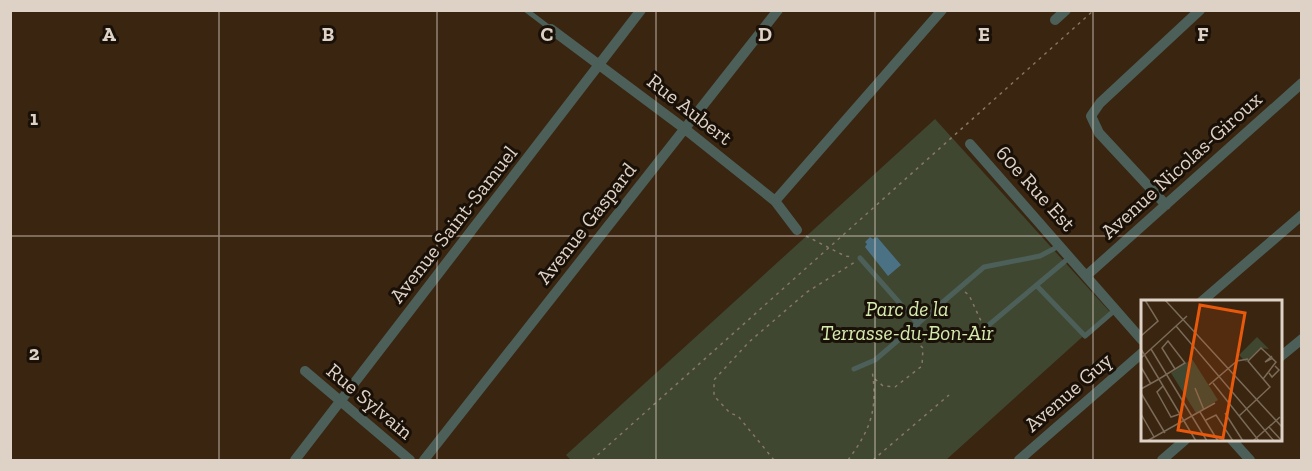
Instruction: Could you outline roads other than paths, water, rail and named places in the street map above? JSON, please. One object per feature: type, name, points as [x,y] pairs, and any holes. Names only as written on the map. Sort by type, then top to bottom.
[{"type":"street","name":"Avenue Saint-Samuel","points":[[295,460],[641,10]]},
{"type":"street","name":"Avenue Gaspard","points":[[424,460],[778,10]]},
{"type":"street","points":[[775,201],[942,10]]},
{"type":"street","points":[[1055,20],[1066,10]]},
{"type":"street","points":[[1166,205],[1099,133],[1093,125],[1091,116],[1094,109],[1200,10]]},
{"type":"street","name":"Rue Aubert","points":[[551,29],[685,129],[775,201],[797,230]]},
{"type":"street","name":"Avenue Nicolas-Giroux","points":[[1086,276],[1302,83]]},
{"type":"street","name":"60e Rue Est","points":[[970,144],[1141,338]]},
{"type":"street","points":[[1204,300],[1302,215]]},
{"type":"street","points":[[1282,356],[1302,339]]},
{"type":"street","name":"Avenue Guy","points":[[1019,460],[1141,355]]},
{"type":"street","name":"Rue Sylvain","points":[[305,371],[410,460]]},
{"type":"street","points":[[1162,460],[1184,441]]},
{"type":"street","points":[[1233,441],[1250,460]]},
{"type":"lane","points":[[526,10],[551,29]]},
{"type":"lane","points":[[854,369],[870,364],[984,267],[1040,256],[1061,246]]},
{"type":"lane","points":[[984,329],[1070,257]]},
{"type":"lane","points":[[860,258],[918,324]]},
{"type":"lane","points":[[1037,286],[1084,336],[1116,309]]},
{"type":"water","points":[[870,237],[873,239],[877,237],[901,265],[888,276],[865,247],[867,244],[865,242]]},
{"type":"park label","name":"Parc de la Terrasse-du-Bon-Air","points":[[907,320]]}]
